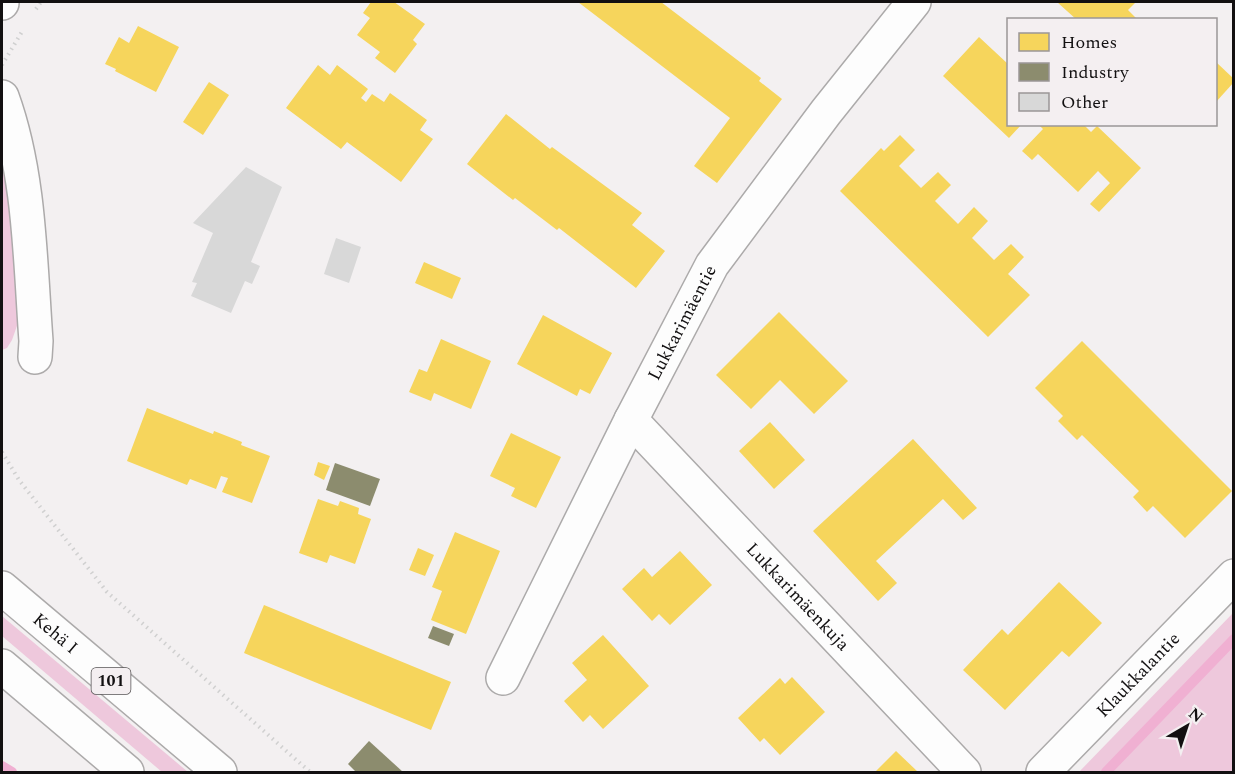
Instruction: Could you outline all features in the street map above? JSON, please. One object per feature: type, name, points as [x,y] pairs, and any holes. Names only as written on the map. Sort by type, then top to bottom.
[{"type":"main road","name":"Lukkarimäentie","points":[[503,678],[631,420],[712,265],[826,112],[914,2]]},
{"type":"main road","points":[[2,97],[12,125],[21,169],[36,341],[34,357]]},
{"type":"main road","name":"Lukkarimäenkuja","points":[[631,420],[964,772]]},
{"type":"main road","name":"Klaukkalantie","points":[[1043,772],[1233,576]]},
{"type":"main road","name":"Kehä I","points":[[2,588],[220,772]]},
{"type":"main road","points":[[2,666],[128,772]]},
{"type":"path","points":[[35,11],[41,2]]},
{"type":"path","points":[[2,65],[24,29]]},
{"type":"path","points":[[2,452],[19,480],[107,592],[310,772]]},
{"type":"shaded area","points":[[2,128],[24,306],[12,340],[7,348],[2,350]]},
{"type":"shaded area","points":[[1233,613],[1233,772],[1079,772]]},
{"type":"shaded area","points":[[2,616],[188,772],[162,772],[2,636]]},
{"type":"building: Homes","points":[[371,2],[394,2],[425,24],[413,40],[417,44],[395,73],[375,58],[380,52],[357,35],[370,18],[363,13]]},
{"type":"building: Homes","points":[[578,2],[661,2],[761,78],[759,81],[782,99],[717,183],[694,166],[730,118]]},
{"type":"building: Homes","points":[[1057,2],[1136,2],[1128,10],[1136,18],[1075,18]]},
{"type":"building: Homes","points":[[138,26],[179,47],[156,92],[105,64],[119,37],[129,43]]},
{"type":"building: Homes","points":[[979,37],[1007,63],[1007,126],[1020,126],[1009,138],[943,76]]},
{"type":"building: Homes","points":[[1217,63],[1234,79],[1234,82],[1217,101]]},
{"type":"building: Homes","points":[[318,65],[330,75],[337,65],[368,89],[361,98],[366,102],[372,94],[384,102],[390,93],[427,120],[420,130],[433,139],[401,182],[347,142],[341,149],[286,108]]},
{"type":"building: Homes","points":[[209,82],[229,95],[203,135],[183,122]]},
{"type":"building: Homes","points":[[506,114],[550,149],[552,147],[642,213],[632,225],[665,251],[636,288],[559,228],[557,230],[515,198],[513,200],[467,164]]},
{"type":"building: Homes","points":[[1040,126],[1085,126],[1091,132],[1097,126],[1141,168],[1099,212],[1090,204],[1110,183],[1098,171],[1078,192],[1038,154],[1032,160],[1022,151],[1043,129]]},
{"type":"building: Homes","points":[[900,135],[915,150],[899,166],[921,188],[938,172],[951,185],[935,201],[958,224],[974,207],[988,221],[972,238],[994,260],[1011,244],[1024,257],[1008,274],[1030,295],[988,337],[840,191],[881,148],[884,151]]},
{"type":"building: Homes","points":[[424,262],[461,278],[452,299],[415,283]]},
{"type":"building: Homes","points":[[779,312],[848,381],[814,414],[780,380],[751,409],[716,375]]},
{"type":"building: Homes","points":[[543,315],[612,353],[590,394],[580,389],[577,396],[517,364]]},
{"type":"building: Homes","points":[[441,339],[491,361],[471,409],[434,393],[431,401],[409,392],[419,369],[427,372]]},
{"type":"building: Homes","points":[[1082,341],[1232,491],[1185,538],[1153,506],[1147,512],[1133,497],[1139,491],[1082,435],[1077,440],[1058,421],[1063,416],[1035,388]]},
{"type":"building: Homes","points":[[147,408],[213,434],[214,431],[270,456],[252,503],[222,492],[228,478],[221,476],[216,489],[190,479],[187,485],[127,461]]},
{"type":"building: Homes","points":[[770,422],[805,460],[774,489],[739,451]]},
{"type":"building: Homes","points":[[511,433],[561,457],[536,508],[511,496],[515,488],[490,476]]},
{"type":"building: Homes","points":[[913,439],[977,508],[963,520],[943,499],[876,561],[897,583],[878,601],[813,531]]},
{"type":"building: Homes","points":[[318,462],[330,466],[324,480],[314,475]]},
{"type":"building: Homes","points":[[318,499],[338,506],[340,501],[359,508],[358,514],[371,519],[355,564],[330,555],[327,563],[299,553]]},
{"type":"building: Homes","points":[[455,532],[500,551],[466,634],[431,620],[442,591],[432,587]]},
{"type":"building: Homes","points":[[418,548],[434,555],[425,576],[409,570]]},
{"type":"building: Homes","points":[[680,551],[712,585],[670,625],[659,614],[652,621],[622,589],[644,568],[652,577]]},
{"type":"building: Homes","points":[[1059,582],[1102,623],[1069,657],[1062,651],[1005,710],[963,670],[1002,629],[1008,635]]},
{"type":"building: Homes","points":[[264,605],[451,682],[431,730],[244,653]]},
{"type":"building: Homes","points":[[603,635],[649,686],[603,729],[590,715],[583,722],[564,701],[587,680],[572,663]]},
{"type":"building: Homes","points":[[792,677],[825,712],[780,755],[764,738],[760,742],[738,718],[780,678],[785,684]]},
{"type":"building: Homes","points":[[896,751],[918,772],[875,772]]},
{"type":"building: Industry","points":[[335,463],[380,479],[370,506],[326,490]]},
{"type":"building: Industry","points":[[433,626],[454,634],[449,646],[428,638]]},
{"type":"building: Industry","points":[[369,741],[403,772],[356,772],[348,764]]},
{"type":"building: Other","points":[[246,167],[282,187],[251,262],[260,266],[252,284],[245,281],[231,313],[191,296],[197,283],[192,282],[213,233],[193,223]]},
{"type":"building: Other","points":[[336,238],[361,247],[349,283],[324,274]]},
{"type":"waterway","points":[[1106,772],[1234,639]]},
{"type":"waterway","points":[[2,766],[12,772]]}]
